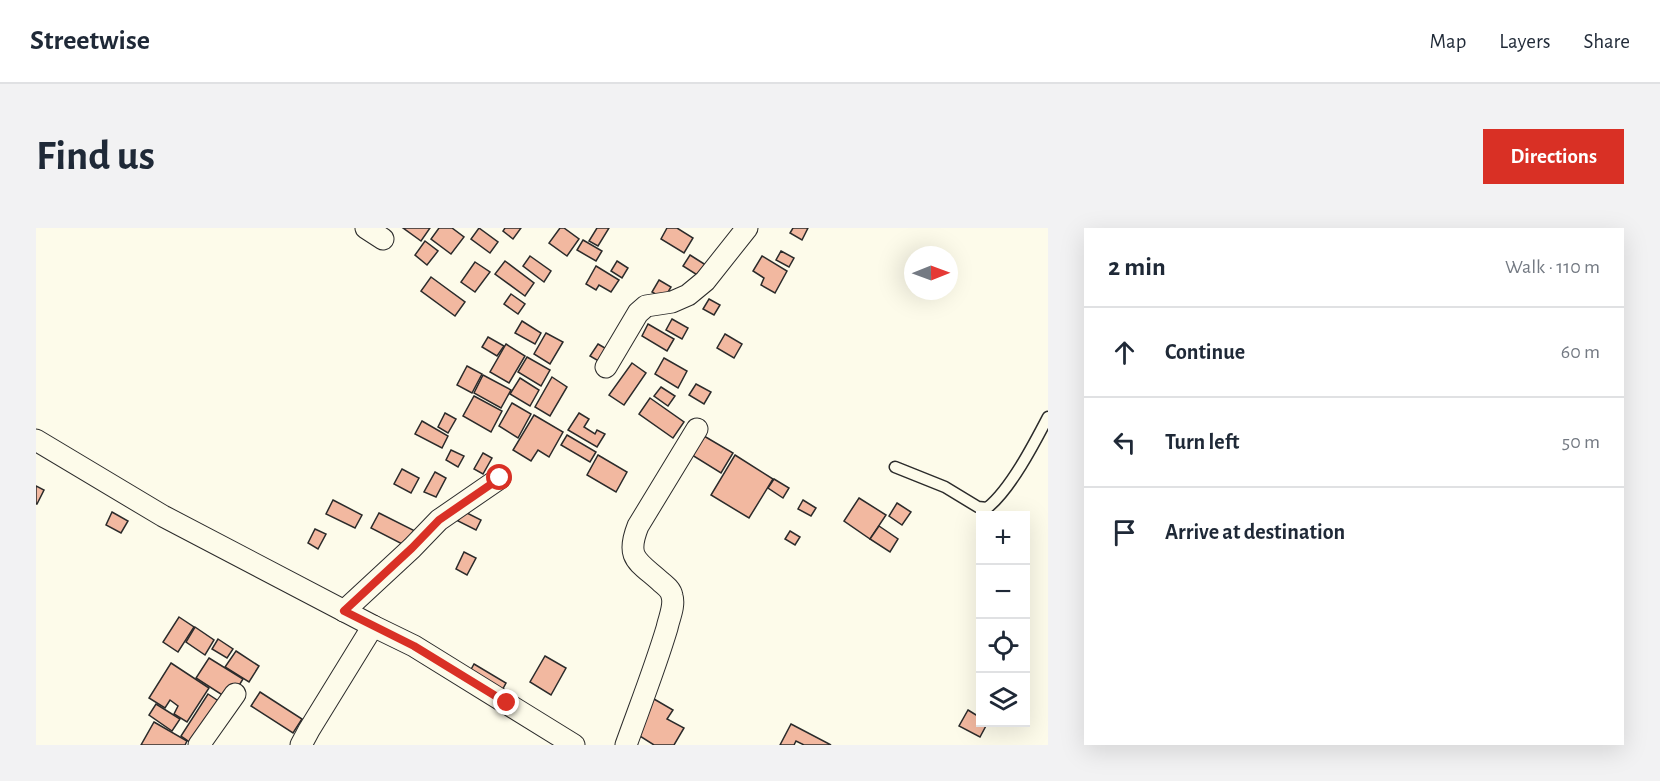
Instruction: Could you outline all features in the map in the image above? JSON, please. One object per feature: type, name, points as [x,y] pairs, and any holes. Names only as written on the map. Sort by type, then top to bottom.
[{"type":"street","points":[[606,367],[638,313],[646,306],[672,302],[688,295],[705,281],[747,228]]},
{"type":"street","points":[[626,745],[657,664],[672,608],[672,596],[668,588],[637,560],[632,550],[633,540],[638,526],[697,429]]},
{"type":"street","points":[[36,440],[163,516],[414,646],[573,745]]},
{"type":"street","points":[[344,611],[439,520],[500,478]]},
{"type":"street","points":[[301,745],[374,626]]},
{"type":"street","points":[[199,745],[235,694]]},
{"type":"lane","points":[[895,467],[945,488],[978,507],[987,508],[994,503],[1017,472],[1048,417]]},
{"type":"building","points":[[403,228],[430,228],[421,241]]},
{"type":"building","points":[[439,228],[452,228],[464,237],[451,254],[431,239]]},
{"type":"building","points":[[479,228],[498,242],[490,253],[471,239]]},
{"type":"building","points":[[505,228],[521,228],[513,239],[503,231]]},
{"type":"building","points":[[560,228],[564,228],[579,239],[567,256],[549,243]]},
{"type":"building","points":[[597,228],[609,228],[598,246],[589,241]]},
{"type":"building","points":[[667,228],[677,228],[693,238],[684,253],[661,239]]},
{"type":"building","points":[[793,228],[808,228],[802,240],[790,233]]},
{"type":"building","points":[[583,240],[602,251],[596,261],[577,250]]},
{"type":"building","points":[[425,241],[438,251],[427,265],[415,255]]},
{"type":"building","points":[[781,251],[794,258],[789,267],[776,260]]},
{"type":"building","points":[[690,255],[709,267],[702,278],[683,266]]},
{"type":"building","points":[[530,256],[551,271],[544,282],[523,266]]},
{"type":"building","points":[[762,256],[787,271],[775,293],[761,285],[764,278],[753,271]]},
{"type":"building","points":[[505,261],[534,283],[525,296],[495,274]]},
{"type":"building","points":[[617,261],[628,268],[622,278],[611,271]]},
{"type":"building","points":[[475,262],[490,272],[475,292],[461,282]]},
{"type":"building","points":[[596,266],[619,280],[611,292],[599,285],[596,290],[586,284]]},
{"type":"building","points":[[431,277],[465,302],[455,316],[421,291]]},
{"type":"building","points":[[659,280],[671,287],[664,299],[652,292]]},
{"type":"building","points":[[511,294],[525,304],[518,314],[504,304]]},
{"type":"building","points":[[709,299],[720,305],[714,315],[703,309]]},
{"type":"building","points":[[672,319],[688,328],[682,339],[666,330]]},
{"type":"building","points":[[522,321],[541,333],[535,344],[515,333]]},
{"type":"building","points":[[648,324],[674,339],[667,351],[642,336]]},
{"type":"building","points":[[546,333],[563,342],[550,364],[534,354]]},
{"type":"building","points":[[725,334],[742,344],[734,358],[717,348]]},
{"type":"building","points":[[488,337],[504,346],[497,356],[482,347]]},
{"type":"building","points":[[506,344],[525,356],[509,383],[490,372]]},
{"type":"building","points":[[598,344],[610,351],[602,363],[590,356]]},
{"type":"building","points":[[527,357],[550,370],[541,386],[518,372]]},
{"type":"building","points":[[664,358],[687,371],[678,388],[655,374]]},
{"type":"building","points":[[632,363],[646,373],[624,405],[609,395]]},
{"type":"building","points":[[467,366],[482,374],[472,393],[457,385]]},
{"type":"building","points":[[483,375],[511,390],[501,408],[474,393]]},
{"type":"building","points":[[552,377],[567,387],[550,416],[535,407]]},
{"type":"building","points":[[520,378],[539,390],[530,406],[510,394]]},
{"type":"building","points":[[696,384],[711,392],[704,404],[689,395]]},
{"type":"building","points":[[661,387],[675,396],[668,406],[654,396]]},
{"type":"building","points":[[474,396],[502,411],[491,432],[463,416]]},
{"type":"building","points":[[650,398],[684,422],[673,438],[639,414]]},
{"type":"building","points":[[512,403],[531,414],[518,438],[499,426]]},
{"type":"building","points":[[445,413],[456,419],[448,433],[438,427]]},
{"type":"building","points":[[579,413],[589,419],[584,427],[595,434],[597,430],[605,434],[597,447],[568,430]]},
{"type":"building","points":[[534,415],[563,432],[549,457],[538,450],[531,461],[513,450]]},
{"type":"building","points":[[422,421],[448,436],[442,448],[415,434]]},
{"type":"building","points":[[567,435],[596,452],[590,462],[561,445]]},
{"type":"building","points":[[704,436],[733,453],[721,473],[692,455]]},
{"type":"building","points":[[451,450],[464,456],[458,467],[446,460]]},
{"type":"building","points":[[483,453],[492,458],[483,474],[474,469]]},
{"type":"building","points":[[598,455],[627,472],[616,492],[587,475]]},
{"type":"building","points":[[735,455],[773,479],[749,518],[711,495]]},
{"type":"building","points":[[402,469],[419,478],[411,493],[394,484]]},
{"type":"building","points":[[435,472],[446,478],[436,497],[424,492]]},
{"type":"building","points":[[774,479],[789,488],[783,498],[768,488]]},
{"type":"building","points":[[36,486],[44,490],[37,504],[36,504]]},
{"type":"building","points":[[859,498],[886,515],[870,539],[844,521]]},
{"type":"building","points":[[333,500],[362,515],[355,528],[326,514]]},
{"type":"building","points":[[803,500],[816,508],[811,516],[798,509]]},
{"type":"building","points":[[897,503],[911,512],[902,525],[889,516]]},
{"type":"building","points":[[463,511],[481,520],[476,530],[458,521]]},
{"type":"building","points":[[112,512],[128,521],[121,533],[106,525]]},
{"type":"building","points":[[379,513],[415,531],[408,547],[371,528]]},
{"type":"building","points":[[879,526],[898,539],[890,552],[870,539]]},
{"type":"building","points":[[315,529],[326,534],[318,549],[308,543]]},
{"type":"building","points":[[790,531],[800,537],[795,545],[785,539]]},
{"type":"building","points":[[464,552],[476,558],[467,575],[456,569]]},
{"type":"building","points":[[179,617],[194,627],[178,652],[163,642]]},
{"type":"building","points":[[195,627],[214,640],[205,655],[186,642]]},
{"type":"building","points":[[218,639],[233,649],[227,658],[212,649]]},
{"type":"building","points":[[236,651],[259,666],[249,682],[225,667]]},
{"type":"building","points":[[545,656],[566,668],[551,695],[530,682]]},
{"type":"building","points":[[209,658],[243,679],[230,700],[196,678]]},
{"type":"building","points":[[171,663],[209,688],[187,722],[174,714],[178,706],[170,700],[165,708],[149,698]]},
{"type":"building","points":[[474,664],[506,683],[500,694],[468,675]]},
{"type":"building","points":[[260,692],[302,719],[293,733],[251,706]]},
{"type":"building","points":[[208,694],[223,704],[194,745],[181,736]]},
{"type":"building","points":[[654,699],[673,710],[667,719],[684,728],[674,745],[654,745],[635,733]]},
{"type":"building","points":[[156,704],[180,719],[172,731],[149,715]]},
{"type":"building","points":[[968,710],[976,715],[976,727],[985,727],[980,737],[959,726]]},
{"type":"building","points":[[154,722],[187,741],[185,745],[141,745]]},
{"type":"building","points":[[791,724],[831,745],[804,745],[796,741],[794,745],[780,745]]},
{"type":"route","points":[[500,478],[439,520],[344,611],[414,646],[507,703]]}]
